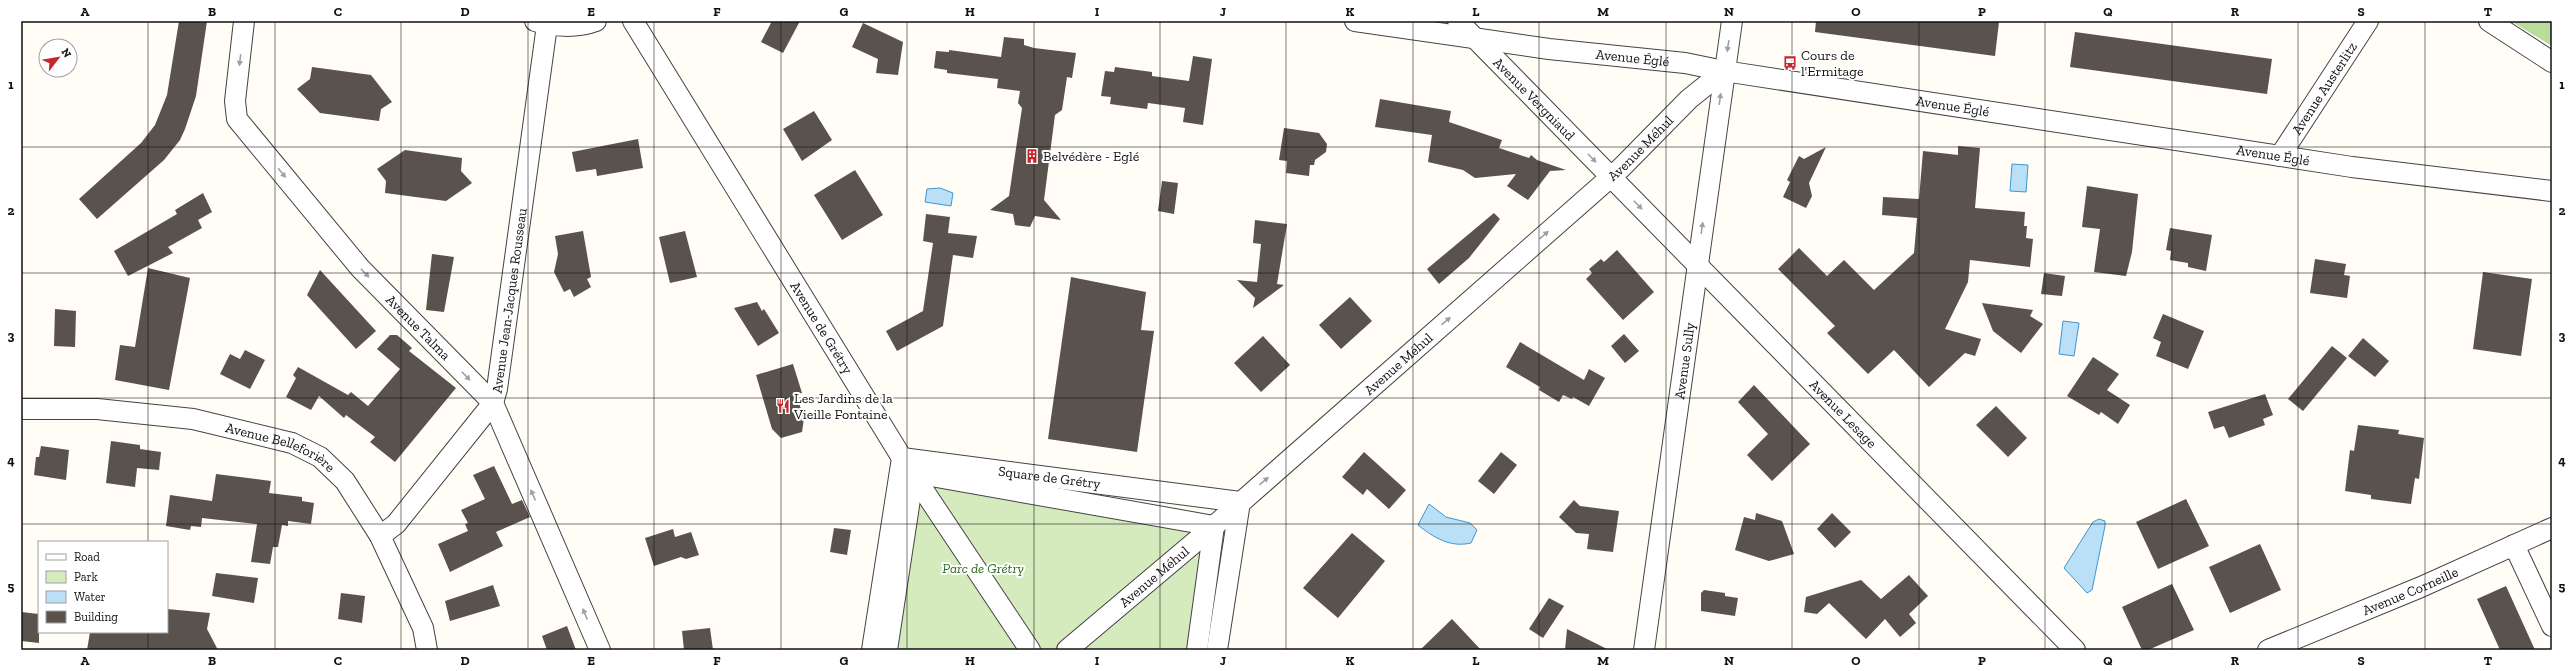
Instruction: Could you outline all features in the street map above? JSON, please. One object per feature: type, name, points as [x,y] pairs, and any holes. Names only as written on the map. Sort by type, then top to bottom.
[{"type":"street","name":"Avenue Talma","points":[[244,21],[235,101],[237,119],[360,268],[493,403],[600,650]]},
{"type":"street","points":[[541,23],[588,24],[596,21]]},
{"type":"street","name":"Avenue de Grétry","points":[[633,21],[908,466],[1030,650]]},
{"type":"street","name":"Avenue Églé","points":[[1355,21],[1477,39],[1685,63],[1724,71],[2352,167],[2552,191]]},
{"type":"street","name":"Avenue Vergniaud","points":[[1458,21],[1610,176]]},
{"type":"street","name":"Avenue Sully","points":[[1644,650],[1732,21]]},
{"type":"street","name":"Avenue Austerlitz","points":[[2280,156],[2368,21]]},
{"type":"street","points":[[2489,21],[2552,62]]},
{"type":"street","name":"Avenue Jean-Jacques Rousseau","points":[[380,536],[396,524],[493,403],[498,389],[541,23]]},
{"type":"street","name":"Avenue Méhul","points":[[1067,650],[1214,526],[1610,176],[1689,100],[1724,71]]},
{"type":"street","name":"Avenue Lesage","points":[[1610,176],[2075,650]]},
{"type":"street","name":"Avenue Belleforière","points":[[21,409],[97,408],[193,419],[292,443],[320,457],[345,481],[380,536],[423,628],[427,650]]},
{"type":"street","points":[[872,650],[908,466]]},
{"type":"street","points":[[887,650],[908,466]]},
{"type":"street","name":"Square de Grétry","points":[[908,466],[1240,502]]},
{"type":"street","name":"Square de Grétry","points":[[908,466],[1214,526]]},
{"type":"street","points":[[1217,650],[1240,502]]},
{"type":"street","points":[[1198,650],[1214,526]]},
{"type":"street","name":"Avenue Corneille","points":[[2268,650],[2421,587],[2552,528]]},
{"type":"street","points":[[2514,545],[2552,626]]},
{"type":"green space","points":[[2511,21],[2552,21],[2552,46]]},
{"type":"green space","name":"Parc de Grétry","points":[[914,473],[1214,526],[1197,650],[887,650]]},
{"type":"water","points":[[2012,164],[2028,165],[2026,192],[2010,191]]},
{"type":"water","points":[[940,188],[953,193],[951,206],[925,202],[927,189]]},
{"type":"water","points":[[2063,321],[2079,323],[2074,356],[2059,354]]},
{"type":"water","points":[[1429,504],[1446,517],[1470,523],[1477,530],[1471,543],[1449,543],[1430,534],[1418,525]]},
{"type":"water","points":[[2099,519],[2105,521],[2105,526],[2092,590],[2087,593],[2064,568],[2093,522]]},
{"type":"building","points":[[179,21],[207,21],[196,96],[185,129],[180,140],[164,160],[97,219],[79,199],[141,143],[155,125],[167,95]]},
{"type":"building","points":[[772,21],[800,21],[783,53],[761,42]]},
{"type":"building","points":[[1816,21],[1999,22],[1995,56],[1815,32]]},
{"type":"building","points":[[863,23],[903,42],[898,75],[876,73],[878,59],[852,47]]},
{"type":"building","points":[[2075,32],[2272,59],[2267,94],[2070,67]]},
{"type":"building","name":"Belvédère - Eglé","points":[[1004,37],[1024,39],[1024,45],[1034,48],[1076,53],[1072,78],[1067,77],[1062,110],[1055,115],[1044,200],[1061,220],[1035,216],[1030,227],[1015,225],[1013,214],[990,210],[1009,196],[1022,108],[1018,103],[1020,91],[997,88],[998,79],[947,73],[947,70],[934,68],[936,51],[949,52],[949,50],[1001,57]]},
{"type":"building","points":[[1193,56],[1212,59],[1203,125],[1183,122],[1185,108],[1148,103],[1147,109],[1110,104],[1111,97],[1101,96],[1105,71],[1114,72],[1115,67],[1152,72],[1152,76],[1189,81]]},
{"type":"building","points":[[312,67],[371,75],[392,102],[381,109],[379,121],[320,113],[297,89],[310,79]]},
{"type":"building","points":[[1380,99],[1451,111],[1449,122],[1502,140],[1499,148],[1529,158],[1531,155],[1537,160],[1566,170],[1550,171],[1528,200],[1507,186],[1516,174],[1475,178],[1463,170],[1428,162],[1432,135],[1375,127]]},
{"type":"building","points":[[814,111],[832,140],[802,161],[783,129]]},
{"type":"building","points":[[1284,128],[1319,133],[1327,144],[1326,152],[1315,160],[1314,165],[1310,165],[1309,176],[1286,173],[1287,161],[1279,160]]},
{"type":"building","points":[[638,139],[643,168],[597,176],[596,169],[576,172],[572,152]]},
{"type":"building","points":[[1958,146],[1980,148],[1975,208],[2025,212],[2024,226],[2027,226],[2026,238],[2033,239],[2030,267],[1970,260],[1968,282],[1945,329],[1981,339],[1975,356],[1965,353],[1929,387],[1894,350],[1868,374],[1827,333],[1835,326],[1778,269],[1799,248],[1827,276],[1844,260],[1874,290],[1914,253],[1917,218],[1882,215],[1883,197],[1919,199],[1923,151],[1958,155]]},
{"type":"building","points":[[1826,147],[1809,183],[1812,196],[1806,208],[1783,197],[1790,182],[1787,180],[1799,156],[1804,159]]},
{"type":"building","points":[[405,150],[462,158],[461,171],[472,183],[446,201],[385,193],[386,181],[377,169]]},
{"type":"building","points":[[855,170],[883,215],[842,240],[814,195]]},
{"type":"building","points":[[1162,181],[1178,183],[1174,214],[1158,211]]},
{"type":"building","points":[[2087,186],[2138,194],[2132,252],[2126,276],[2094,272],[2100,229],[2082,227]]},
{"type":"building","points":[[203,193],[212,212],[198,220],[202,228],[168,247],[173,253],[128,276],[114,251],[177,214],[175,210]]},
{"type":"building","points":[[1494,213],[1500,219],[1469,258],[1439,284],[1427,269]]},
{"type":"building","points":[[926,214],[950,217],[948,233],[977,236],[973,258],[953,255],[943,326],[897,351],[886,331],[923,311],[933,243],[923,241]]},
{"type":"building","points":[[1255,220],[1287,224],[1277,284],[1284,285],[1253,308],[1255,298],[1237,280],[1257,282],[1261,244],[1253,243]]},
{"type":"building","points":[[2170,228],[2212,235],[2206,271],[2188,267],[2188,263],[2170,260],[2171,251],[2166,250]]},
{"type":"building","points":[[583,231],[591,277],[587,279],[591,287],[574,297],[570,289],[564,292],[554,272],[558,254],[555,236]]},
{"type":"building","points":[[685,231],[697,277],[670,283],[659,237]]},
{"type":"building","points":[[1617,250],[1654,292],[1623,320],[1586,279],[1592,273],[1589,269],[1601,259],[1604,262]]},
{"type":"building","points":[[432,254],[454,257],[444,312],[426,310]]},
{"type":"building","points":[[2315,259],[2346,264],[2344,275],[2350,276],[2347,298],[2310,293]]},
{"type":"building","points":[[148,268],[190,278],[169,390],[115,380],[120,345],[135,347]]},
{"type":"building","points":[[320,270],[376,331],[356,349],[307,295]]},
{"type":"building","points":[[2483,272],[2532,279],[2521,356],[2473,349]]},
{"type":"building","points":[[2044,273],[2065,276],[2062,296],[2041,294]]},
{"type":"building","points":[[1071,277],[1146,292],[1141,330],[1154,331],[1137,452],[1048,439]]},
{"type":"building","points":[[1350,297],[1372,321],[1341,349],[1319,325]]},
{"type":"building","points":[[757,302],[762,311],[764,309],[779,333],[758,346],[734,308]]},
{"type":"building","points":[[1982,303],[2033,310],[2030,316],[2043,324],[2021,353],[1993,331]]},
{"type":"building","points":[[55,309],[76,311],[75,347],[54,346]]},
{"type":"building","points":[[2163,314],[2204,331],[2188,369],[2156,356],[2161,342],[2153,338]]},
{"type":"building","points":[[1624,334],[1639,351],[1625,363],[1611,346]]},
{"type":"building","points":[[390,335],[397,335],[412,348],[409,351],[456,388],[395,462],[370,442],[375,437],[346,415],[344,418],[319,396],[311,410],[286,397],[296,378],[293,375],[298,367],[348,395],[351,392],[368,406],[400,369],[377,349]]},
{"type":"building","points":[[1263,336],[1290,365],[1261,392],[1234,363]]},
{"type":"building","points":[[2363,338],[2389,361],[2375,377],[2348,356]]},
{"type":"building","points":[[1520,342],[1584,380],[1589,369],[1605,378],[1589,406],[1573,397],[1572,399],[1563,395],[1559,402],[1539,390],[1540,387],[1506,367]]},
{"type":"building","points":[[2332,346],[2347,358],[2303,411],[2288,399]]},
{"type":"building","points":[[245,350],[265,360],[250,389],[220,374],[230,354],[240,359]]},
{"type":"building","points":[[2093,357],[2119,374],[2107,390],[2130,405],[2118,424],[2101,412],[2099,415],[2067,396]]},
{"type":"building","name":"Les Jardins de la Vieille Fontaine","points":[[793,364],[802,393],[796,394],[804,418],[802,432],[781,438],[772,429],[756,375]]},
{"type":"building","points":[[1754,385],[1810,444],[1772,481],[1747,455],[1768,434],[1738,402]]},
{"type":"building","points":[[2265,394],[2273,415],[2263,419],[2265,425],[2229,438],[2224,426],[2214,429],[2208,412]]},
{"type":"building","points":[[1996,406],[2027,438],[2008,457],[1976,425]]},
{"type":"building","points":[[2358,425],[2399,430],[2398,434],[2424,438],[2419,479],[2415,478],[2411,504],[2371,499],[2371,495],[2345,491],[2350,450],[2354,451]]},
{"type":"building","points":[[111,441],[140,445],[140,449],[161,452],[159,470],[137,468],[135,487],[106,483]]},
{"type":"building","points":[[41,446],[69,450],[66,480],[34,475],[36,457],[39,457]]},
{"type":"building","points":[[1364,452],[1406,490],[1389,509],[1367,489],[1363,495],[1342,477]]},
{"type":"building","points":[[1501,452],[1517,465],[1494,494],[1478,481]]},
{"type":"building","points":[[494,466],[512,504],[522,500],[530,517],[496,532],[503,546],[450,572],[438,544],[468,531],[465,524],[468,523],[461,510],[485,499],[473,475]]},
{"type":"building","points":[[216,474],[271,481],[269,493],[302,497],[302,501],[314,503],[311,524],[288,521],[288,526],[282,525],[278,547],[273,547],[270,564],[251,562],[257,524],[202,518],[201,527],[191,526],[190,530],[166,526],[170,495],[212,501]]},
{"type":"building","points":[[2186,499],[2209,546],[2158,569],[2136,522]]},
{"type":"building","points":[[1574,500],[1580,506],[1619,511],[1613,552],[1587,549],[1589,534],[1576,533],[1559,517]]},
{"type":"building","points":[[1756,513],[1782,521],[1794,554],[1769,561],[1735,550],[1744,517],[1755,520]]},
{"type":"building","points":[[1832,513],[1851,532],[1835,548],[1817,529]]},
{"type":"building","points":[[834,528],[851,530],[847,555],[830,552]]},
{"type":"building","points":[[673,529],[675,537],[691,532],[699,555],[686,559],[681,557],[654,566],[645,538]]},
{"type":"building","points":[[1352,533],[1385,561],[1338,618],[1303,588]]},
{"type":"building","points":[[2260,544],[2281,590],[2230,613],[2209,567]]},
{"type":"building","points":[[216,573],[258,578],[254,603],[212,596]]},
{"type":"building","points":[[1909,575],[1928,596],[1909,614],[1916,623],[1900,637],[1885,619],[1866,639],[1829,603],[1817,614],[1804,612],[1806,597],[1861,580],[1881,599]]},
{"type":"building","points":[[2172,584],[2194,630],[2148,650],[2142,650],[2122,607]]},
{"type":"building","points":[[493,585],[500,606],[450,621],[445,601]]},
{"type":"building","points":[[2506,586],[2535,650],[2500,650],[2477,599]]},
{"type":"building","points":[[1704,590],[1725,593],[1725,596],[1738,598],[1735,616],[1701,611],[1701,593]]},
{"type":"building","points":[[341,593],[365,596],[362,623],[338,619]]},
{"type":"building","points":[[1549,598],[1564,606],[1543,638],[1529,629]]},
{"type":"building","points":[[168,609],[210,613],[207,629],[218,650],[87,650],[90,633],[168,633]]},
{"type":"building","points":[[21,612],[38,614],[39,643],[21,641]]},
{"type":"building","points":[[1452,619],[1481,650],[1420,650]]},
{"type":"building","points":[[567,626],[576,650],[547,650],[542,636]]},
{"type":"building","points":[[710,628],[713,650],[684,650],[682,631]]},
{"type":"building","points":[[1567,629],[1609,650],[1565,650]]},
{"type":"place","name":"Cours de l'Ermitage","points":[[1790,63]]},
{"type":"place","name":"Belvédère - Eglé","points":[[1032,156]]},
{"type":"place","name":"Les Jardins de la Vieille Fontaine","points":[[783,406]]}]
